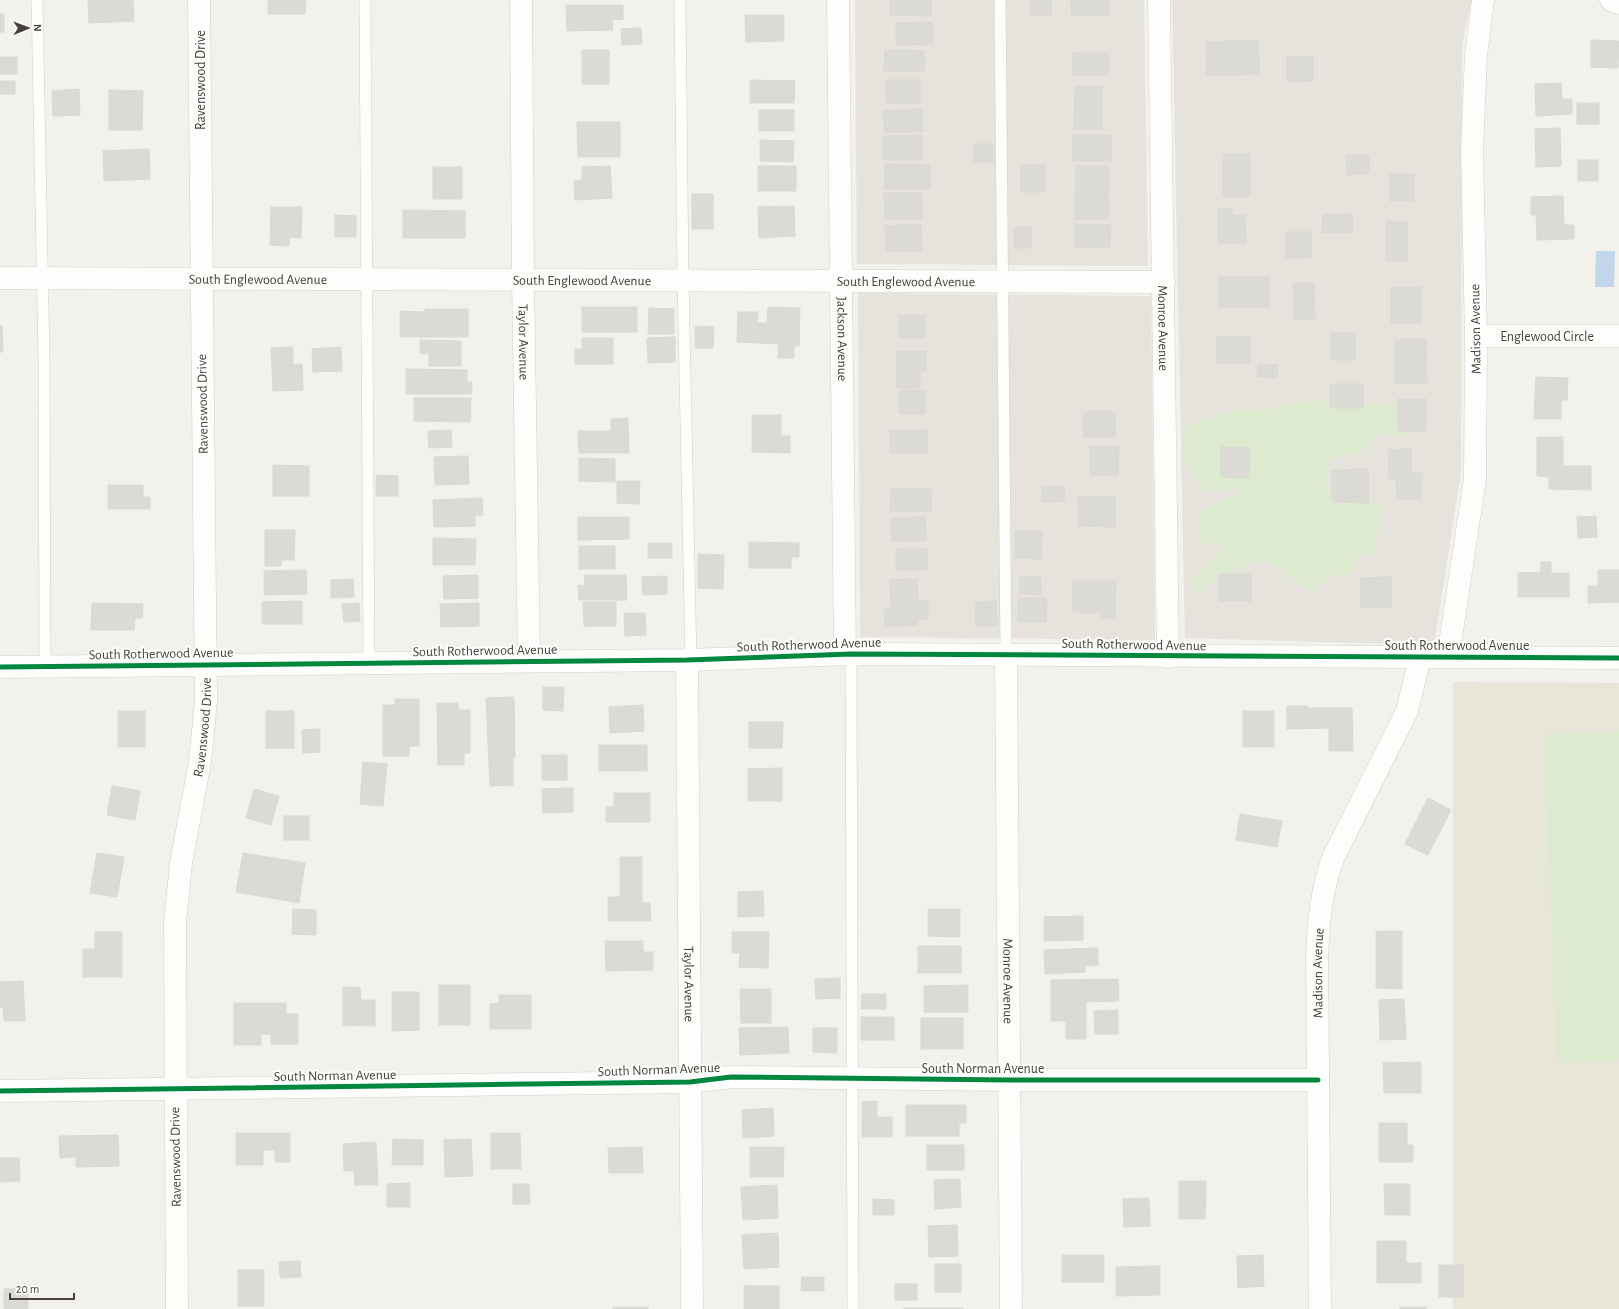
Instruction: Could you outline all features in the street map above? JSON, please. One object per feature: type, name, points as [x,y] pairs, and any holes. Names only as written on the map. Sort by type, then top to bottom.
[{"type":"street","name":"Ravenswood Drive","points":[[177,1309],[174,971],[176,896],[200,762],[206,701],[199,0]]},
{"type":"street","name":"Taylor Avenue","points":[[522,0],[523,279],[529,660]]},
{"type":"street","name":"Jackson Avenue","points":[[838,0],[848,654]]},
{"type":"street","name":"Monroe Avenue","points":[[1159,0],[1168,656]]},
{"type":"street","name":"Madison Avenue","points":[[1448,657],[1475,479],[1476,336],[1472,149],[1476,55],[1483,0]]},
{"type":"street","points":[[1611,0],[1619,2]]},
{"type":"street","name":"South Englewood Avenue","points":[[0,278],[367,278],[1164,282]]},
{"type":"street","name":"Englewood Circle","points":[[1476,336],[1619,336]]},
{"type":"street","name":"South Rotherwood Avenue","points":[[0,667],[529,660],[689,660],[848,654],[1619,658]]},
{"type":"street","name":"Monroe Avenue","points":[[1006,654],[1012,1309]]},
{"type":"street","name":"Madison Avenue","points":[[1320,1309],[1317,954],[1319,912],[1324,882],[1333,858],[1351,819],[1407,710],[1420,658]]},
{"type":"street","name":"Taylor Avenue","points":[[689,660],[692,1309]]},
{"type":"street","name":"South Norman Avenue","points":[[0,1091],[690,1082],[731,1078],[851,1080],[1318,1080]]},
{"type":"lane","points":[[37,0],[43,278],[45,667]]},
{"type":"lane","points":[[366,0],[369,663]]},
{"type":"lane","points":[[680,0],[689,660]]},
{"type":"lane","points":[[1000,0],[1006,654]]},
{"type":"lane","points":[[848,654],[853,1309]]},
{"type":"shaded area","points":[[855,0],[1144,0],[1148,266],[857,264]]},
{"type":"shaded area","points":[[1172,0],[1472,0],[1462,44],[1461,472],[1434,645],[1185,638]]},
{"type":"shaded area","points":[[858,293],[1151,296],[1155,640],[860,637]]},
{"type":"shaded area","points":[[1453,682],[1619,683],[1619,1309],[1453,1309]]},
{"type":"green space","points":[[1337,400],[1422,407],[1406,437],[1381,433],[1361,452],[1330,459],[1326,486],[1339,501],[1383,504],[1374,557],[1360,552],[1352,573],[1328,578],[1312,591],[1271,564],[1263,562],[1254,563],[1234,570],[1198,591],[1191,580],[1226,546],[1198,542],[1199,511],[1244,489],[1204,490],[1186,465],[1186,426],[1235,410],[1273,409],[1298,402]]},
{"type":"green space","points":[[1619,731],[1619,1060],[1557,1063],[1544,735]]},
{"type":"water","points":[[1596,251],[1615,251],[1614,287],[1595,287]]},
{"type":"building","points":[[88,0],[133,0],[134,21],[89,23]]},
{"type":"building","points":[[268,0],[306,0],[305,14],[268,14]]},
{"type":"building","points":[[890,0],[932,0],[931,16],[890,15]]},
{"type":"building","points":[[1030,0],[1051,0],[1051,15],[1031,15]]},
{"type":"building","points":[[1071,0],[1108,0],[1108,16],[1071,15]]},
{"type":"building","points":[[566,5],[623,5],[623,19],[612,20],[613,30],[567,31]]},
{"type":"building","points":[[0,14],[4,14],[4,32],[0,32]]},
{"type":"building","points":[[745,15],[784,15],[784,41],[746,42]]},
{"type":"building","points":[[932,22],[933,44],[896,45],[896,23]]},
{"type":"building","points":[[641,28],[642,44],[622,45],[621,29]]},
{"type":"building","points":[[1258,40],[1260,74],[1207,76],[1206,42]]},
{"type":"building","points":[[1591,40],[1619,41],[1618,68],[1591,67]]},
{"type":"building","points":[[582,50],[609,50],[609,84],[582,84]]},
{"type":"building","points":[[885,50],[924,51],[924,71],[884,71]]},
{"type":"building","points":[[1072,52],[1108,52],[1108,75],[1073,75]]},
{"type":"building","points":[[1287,56],[1313,56],[1313,81],[1287,82]]},
{"type":"building","points":[[0,57],[17,57],[17,74],[0,74]]},
{"type":"building","points":[[750,80],[795,81],[794,103],[750,103]]},
{"type":"building","points":[[886,80],[920,80],[920,103],[886,103]]},
{"type":"building","points":[[0,81],[15,81],[15,94],[0,94]]},
{"type":"building","points":[[1561,83],[1562,99],[1572,99],[1572,114],[1536,116],[1535,84]]},
{"type":"building","points":[[1075,86],[1102,86],[1102,129],[1074,129]]},
{"type":"building","points":[[79,89],[80,115],[53,116],[52,91]]},
{"type":"building","points":[[109,90],[143,91],[142,130],[109,130]]},
{"type":"building","points":[[1577,103],[1599,103],[1599,124],[1577,124]]},
{"type":"building","points":[[922,109],[923,131],[885,133],[883,111]]},
{"type":"building","points":[[759,110],[794,110],[794,131],[759,131]]},
{"type":"building","points":[[577,122],[620,122],[620,157],[578,157]]},
{"type":"building","points":[[1560,128],[1561,166],[1536,167],[1535,129]]},
{"type":"building","points":[[922,135],[922,160],[884,160],[883,136]]},
{"type":"building","points":[[1073,135],[1111,135],[1111,161],[1073,161]]},
{"type":"building","points":[[760,140],[794,141],[793,162],[760,161]]},
{"type":"building","points":[[974,144],[993,144],[993,162],[974,162]]},
{"type":"building","points":[[149,149],[150,179],[104,181],[103,151]]},
{"type":"building","points":[[1223,154],[1250,154],[1250,196],[1223,196]]},
{"type":"building","points":[[1346,155],[1369,155],[1369,173],[1347,175]]},
{"type":"building","points":[[1578,160],[1598,160],[1598,181],[1578,181]]},
{"type":"building","points":[[885,164],[930,165],[930,189],[884,189]]},
{"type":"building","points":[[1021,165],[1045,165],[1045,192],[1021,192]]},
{"type":"building","points":[[610,166],[612,198],[575,200],[574,181],[582,180],[582,167]]},
{"type":"building","points":[[758,166],[796,166],[796,191],[758,191]]},
{"type":"building","points":[[1076,166],[1108,166],[1108,193],[1076,192]]},
{"type":"building","points":[[433,167],[462,167],[462,199],[433,199]]},
{"type":"building","points":[[1390,174],[1414,174],[1414,201],[1390,201]]},
{"type":"building","points":[[884,193],[922,193],[922,219],[885,219]]},
{"type":"building","points":[[1075,193],[1108,193],[1108,219],[1075,219]]},
{"type":"building","points":[[692,194],[713,194],[713,229],[692,229]]},
{"type":"building","points":[[1563,196],[1564,225],[1574,225],[1574,239],[1537,240],[1536,215],[1531,215],[1531,197]]},
{"type":"building","points":[[794,206],[795,236],[759,238],[758,207]]},
{"type":"building","points":[[271,207],[302,207],[301,238],[289,237],[289,246],[270,245]]},
{"type":"building","points":[[1232,208],[1232,215],[1245,215],[1246,243],[1218,243],[1218,209]]},
{"type":"building","points":[[403,210],[465,211],[465,238],[403,238]]},
{"type":"building","points":[[1323,214],[1352,214],[1353,232],[1322,233]]},
{"type":"building","points":[[335,215],[356,216],[356,237],[335,237]]},
{"type":"building","points":[[1386,221],[1407,222],[1407,261],[1386,261]]},
{"type":"building","points":[[921,224],[922,251],[886,252],[885,226]]},
{"type":"building","points":[[1075,224],[1111,225],[1110,247],[1075,247]]},
{"type":"building","points":[[1014,227],[1031,228],[1031,248],[1014,248]]},
{"type":"building","points":[[1286,232],[1311,232],[1311,258],[1286,258]]},
{"type":"building","points":[[1219,277],[1269,277],[1269,307],[1219,307]]},
{"type":"building","points":[[1293,283],[1314,283],[1315,319],[1294,320]]},
{"type":"building","points":[[1421,287],[1421,323],[1391,323],[1391,288]]},
{"type":"building","points":[[582,307],[637,307],[637,332],[582,332]]},
{"type":"building","points":[[768,307],[800,308],[799,346],[794,346],[794,358],[778,358],[779,344],[737,342],[738,312],[758,312],[757,323],[767,323]]},
{"type":"building","points":[[649,308],[674,309],[674,334],[648,334]]},
{"type":"building","points":[[425,309],[468,309],[468,337],[400,337],[400,311],[425,312]]},
{"type":"building","points":[[899,315],[925,315],[925,338],[899,338]]},
{"type":"building","points":[[0,326],[2,326],[3,352],[0,352]]},
{"type":"building","points":[[695,326],[714,327],[713,348],[695,348]]},
{"type":"building","points":[[1331,333],[1355,333],[1355,360],[1331,360]]},
{"type":"building","points":[[1216,336],[1250,336],[1250,363],[1217,363]]},
{"type":"building","points":[[675,337],[675,362],[648,363],[647,338]]},
{"type":"building","points":[[582,338],[613,338],[613,364],[575,364],[575,349],[582,349]]},
{"type":"building","points":[[1426,339],[1427,383],[1395,384],[1395,340]]},
{"type":"building","points":[[420,340],[461,341],[461,366],[429,366],[429,354],[420,353]]},
{"type":"building","points":[[293,347],[293,365],[302,364],[303,390],[273,391],[271,348]]},
{"type":"building","points":[[341,347],[342,371],[313,372],[312,349]]},
{"type":"building","points":[[896,351],[926,351],[926,371],[920,371],[920,388],[897,388]]},
{"type":"building","points":[[1258,364],[1278,365],[1277,378],[1257,377]]},
{"type":"building","points":[[406,369],[467,370],[467,382],[472,382],[472,394],[406,394]]},
{"type":"building","points":[[1536,377],[1568,378],[1567,400],[1561,400],[1561,419],[1534,419]]},
{"type":"building","points":[[1330,384],[1363,384],[1363,408],[1330,408]]},
{"type":"building","points":[[900,390],[925,391],[925,414],[899,414]]},
{"type":"building","points":[[414,398],[471,398],[470,422],[414,421]]},
{"type":"building","points":[[1398,399],[1426,399],[1426,431],[1398,431]]},
{"type":"building","points":[[1084,412],[1115,412],[1115,437],[1084,437]]},
{"type":"building","points":[[752,415],[781,415],[781,436],[790,436],[790,453],[752,452]]},
{"type":"building","points":[[628,418],[629,453],[579,453],[578,431],[611,431],[611,419]]},
{"type":"building","points":[[451,430],[452,447],[429,448],[428,431]]},
{"type":"building","points":[[890,430],[928,430],[927,453],[890,453]]},
{"type":"building","points":[[1537,437],[1563,437],[1563,466],[1591,466],[1591,490],[1549,489],[1549,477],[1537,476]]},
{"type":"building","points":[[1090,446],[1119,446],[1118,475],[1090,475]]},
{"type":"building","points":[[1221,447],[1250,447],[1249,478],[1221,477]]},
{"type":"building","points":[[1411,448],[1411,472],[1422,474],[1420,500],[1397,499],[1396,479],[1389,478],[1389,450]]},
{"type":"building","points":[[468,456],[469,484],[435,485],[434,457]]},
{"type":"building","points":[[579,458],[615,459],[615,482],[579,481]]},
{"type":"building","points":[[273,465],[309,466],[309,496],[273,496]]},
{"type":"building","points":[[1368,469],[1369,503],[1332,502],[1332,470]]},
{"type":"building","points":[[376,475],[398,476],[398,496],[376,496]]},
{"type":"building","points":[[617,481],[640,481],[639,504],[617,503]]},
{"type":"building","points":[[108,485],[143,485],[143,497],[150,497],[150,509],[108,509]]},
{"type":"building","points":[[1064,486],[1065,501],[1042,502],[1042,487]]},
{"type":"building","points":[[891,489],[931,489],[931,511],[890,511]]},
{"type":"building","points":[[1078,496],[1115,496],[1115,527],[1078,526]]},
{"type":"building","points":[[482,498],[483,515],[475,515],[475,526],[434,527],[433,500]]},
{"type":"building","points":[[1596,516],[1597,537],[1578,538],[1577,517]]},
{"type":"building","points":[[578,517],[629,517],[629,539],[578,540]]},
{"type":"building","points":[[925,517],[926,540],[892,541],[891,518]]},
{"type":"building","points":[[265,530],[295,530],[294,560],[281,560],[281,566],[265,566]]},
{"type":"building","points":[[1015,531],[1042,531],[1041,559],[1015,558]]},
{"type":"building","points":[[433,538],[476,539],[475,565],[433,565]]},
{"type":"building","points":[[749,542],[799,543],[799,557],[791,557],[791,568],[749,568]]},
{"type":"building","points":[[648,543],[672,543],[672,558],[648,558]]},
{"type":"building","points":[[579,546],[615,546],[615,569],[579,569]]},
{"type":"building","points":[[896,548],[928,548],[927,570],[896,570]]},
{"type":"building","points":[[698,554],[724,555],[723,589],[698,588]]},
{"type":"building","points":[[1541,562],[1551,562],[1551,573],[1569,573],[1569,597],[1518,597],[1518,573],[1541,572]]},
{"type":"building","points":[[306,570],[307,594],[264,595],[264,571]]},
{"type":"building","points":[[1598,570],[1619,570],[1619,602],[1588,603],[1588,586],[1598,586]]},
{"type":"building","points":[[1219,574],[1251,574],[1251,601],[1219,601]]},
{"type":"building","points":[[478,575],[478,598],[444,599],[443,576]]},
{"type":"building","points":[[585,575],[626,575],[627,600],[579,600],[578,585],[584,586]]},
{"type":"building","points":[[667,576],[667,594],[643,595],[642,577]]},
{"type":"building","points":[[1020,577],[1041,577],[1041,595],[1020,594]]},
{"type":"building","points":[[1391,577],[1391,607],[1361,607],[1360,578]]},
{"type":"building","points":[[353,579],[354,597],[331,598],[331,580]]},
{"type":"building","points":[[917,579],[918,601],[928,601],[928,619],[917,619],[918,625],[885,627],[884,609],[891,609],[890,580]]},
{"type":"building","points":[[1073,580],[1116,580],[1115,618],[1101,618],[1101,612],[1073,612]]},
{"type":"building","points":[[1018,598],[1047,598],[1046,622],[1018,621]]},
{"type":"building","points":[[302,601],[302,624],[262,624],[262,602]]},
{"type":"building","points":[[996,601],[997,626],[976,626],[975,602]]},
{"type":"building","points":[[583,602],[616,602],[616,626],[584,626]]},
{"type":"building","points":[[92,603],[143,604],[142,618],[135,618],[134,630],[91,630]]},
{"type":"building","points":[[359,603],[360,621],[344,622],[342,604]]},
{"type":"building","points":[[479,603],[479,626],[441,627],[440,604]]},
{"type":"building","points":[[624,613],[645,613],[646,635],[625,636]]},
{"type":"building","points":[[543,687],[564,687],[563,711],[543,710]]},
{"type":"building","points":[[514,697],[515,758],[513,758],[513,785],[490,786],[486,698]]},
{"type":"building","points":[[395,699],[419,699],[419,746],[409,746],[409,756],[383,756],[383,705],[395,705]]},
{"type":"building","points":[[437,703],[458,703],[458,710],[470,710],[470,753],[464,753],[464,765],[438,765]]},
{"type":"building","points":[[643,705],[644,731],[610,733],[609,707]]},
{"type":"building","points":[[1287,706],[1308,706],[1308,708],[1352,708],[1353,751],[1329,751],[1329,728],[1287,729]]},
{"type":"building","points":[[118,711],[145,711],[145,747],[118,747]]},
{"type":"building","points":[[266,711],[294,711],[294,748],[266,748]]},
{"type":"building","points":[[1243,711],[1274,711],[1274,747],[1243,747]]},
{"type":"building","points":[[749,722],[783,722],[782,748],[749,748]]},
{"type":"building","points":[[320,729],[320,752],[303,753],[302,730]]},
{"type":"building","points":[[599,745],[647,745],[647,771],[599,771]]},
{"type":"building","points":[[542,755],[567,755],[567,780],[542,780]]},
{"type":"building","points":[[363,762],[387,764],[383,806],[360,804]]},
{"type":"building","points":[[782,768],[782,801],[748,801],[748,769]]},
{"type":"building","points":[[112,786],[140,791],[135,820],[107,815]]},
{"type":"building","points":[[573,788],[573,812],[543,813],[542,789]]},
{"type":"building","points":[[254,789],[279,796],[271,825],[246,818]]},
{"type":"building","points":[[614,793],[650,793],[650,822],[606,822],[606,807],[614,807]]},
{"type":"building","points":[[1428,798],[1451,810],[1428,855],[1405,844]]},
{"type":"building","points":[[1240,814],[1282,821],[1277,847],[1236,840]]},
{"type":"building","points":[[284,816],[309,816],[309,840],[284,840]]},
{"type":"building","points":[[97,853],[124,857],[117,897],[90,893]]},
{"type":"building","points":[[243,853],[305,863],[299,903],[236,892]]},
{"type":"building","points":[[620,857],[642,857],[642,903],[650,903],[651,921],[608,921],[608,897],[620,897]]},
{"type":"building","points":[[763,891],[764,916],[738,917],[738,892]]},
{"type":"building","points":[[293,909],[316,910],[316,935],[292,934]]},
{"type":"building","points":[[928,909],[960,909],[960,937],[928,936]]},
{"type":"building","points":[[1083,916],[1083,940],[1044,941],[1044,917]]},
{"type":"building","points":[[1376,931],[1402,931],[1402,989],[1376,988]]},
{"type":"building","points":[[95,932],[122,932],[122,977],[83,977],[83,949],[95,949]]},
{"type":"building","points":[[732,932],[769,932],[768,968],[739,967],[740,953],[732,953]]},
{"type":"building","points":[[605,941],[643,941],[643,952],[653,952],[653,970],[606,971]]},
{"type":"building","points":[[918,946],[961,946],[961,973],[918,973]]},
{"type":"building","points":[[1098,948],[1098,965],[1085,966],[1085,972],[1045,974],[1044,950]]},
{"type":"building","points":[[840,978],[840,998],[816,999],[815,979]]},
{"type":"building","points":[[1118,979],[1119,1001],[1086,1002],[1086,1039],[1066,1039],[1066,1021],[1051,1021],[1051,980]]},
{"type":"building","points":[[23,981],[25,1021],[4,1021],[3,1007],[0,1007],[0,982]]},
{"type":"building","points":[[439,985],[470,985],[470,1025],[439,1025]]},
{"type":"building","points":[[968,985],[968,1012],[924,1012],[924,986]]},
{"type":"building","points":[[343,987],[360,987],[361,1000],[375,1000],[375,1026],[343,1025]]},
{"type":"building","points":[[740,989],[771,989],[771,1023],[741,1023]]},
{"type":"building","points":[[392,992],[419,992],[419,1030],[392,1031]]},
{"type":"building","points":[[862,994],[886,994],[886,1009],[861,1009]]},
{"type":"building","points":[[499,995],[531,995],[531,1029],[490,1029],[490,1004],[499,1003]]},
{"type":"building","points":[[1404,999],[1406,1039],[1380,1040],[1379,1000]]},
{"type":"building","points":[[234,1003],[286,1003],[286,1014],[298,1014],[298,1044],[271,1044],[271,1034],[261,1034],[261,1045],[234,1045]]},
{"type":"building","points":[[1118,1010],[1118,1034],[1095,1034],[1094,1011]]},
{"type":"building","points":[[861,1017],[894,1017],[894,1040],[861,1040]]},
{"type":"building","points":[[921,1018],[963,1018],[963,1049],[921,1049]]},
{"type":"building","points":[[788,1027],[789,1053],[740,1055],[739,1028]]},
{"type":"building","points":[[813,1028],[837,1028],[837,1053],[813,1052]]},
{"type":"building","points":[[1421,1062],[1421,1093],[1384,1093],[1383,1063]]},
{"type":"building","points":[[877,1101],[877,1117],[892,1117],[892,1137],[862,1137],[862,1102]]},
{"type":"building","points":[[906,1105],[966,1105],[966,1123],[959,1123],[959,1136],[906,1136]]},
{"type":"building","points":[[773,1108],[774,1136],[743,1138],[742,1110]]},
{"type":"building","points":[[1379,1123],[1407,1123],[1407,1145],[1413,1145],[1413,1162],[1379,1162]]},
{"type":"building","points":[[236,1133],[290,1133],[290,1162],[275,1162],[275,1150],[263,1150],[263,1165],[236,1165]]},
{"type":"building","points":[[491,1133],[520,1133],[521,1169],[491,1169]]},
{"type":"building","points":[[118,1135],[119,1166],[76,1167],[76,1157],[60,1158],[59,1136]]},
{"type":"building","points":[[393,1139],[423,1140],[423,1165],[392,1165]]},
{"type":"building","points":[[471,1139],[473,1176],[445,1177],[444,1140]]},
{"type":"building","points":[[376,1142],[378,1185],[355,1185],[354,1171],[344,1171],[343,1144]]},
{"type":"building","points":[[927,1145],[964,1145],[964,1170],[927,1170]]},
{"type":"building","points":[[642,1147],[643,1173],[609,1173],[608,1148]]},
{"type":"building","points":[[750,1147],[784,1147],[783,1177],[750,1177]]},
{"type":"building","points":[[0,1158],[19,1158],[20,1181],[0,1182]]},
{"type":"building","points":[[960,1179],[961,1207],[935,1209],[934,1180]]},
{"type":"building","points":[[1179,1181],[1206,1181],[1205,1219],[1179,1219]]},
{"type":"building","points":[[410,1183],[410,1207],[387,1207],[387,1184]]},
{"type":"building","points":[[513,1184],[529,1184],[530,1204],[513,1204]]},
{"type":"building","points":[[1384,1184],[1410,1184],[1410,1215],[1385,1215]]},
{"type":"building","points":[[777,1185],[778,1218],[743,1220],[741,1187]]},
{"type":"building","points":[[1149,1198],[1150,1226],[1124,1227],[1123,1199]]},
{"type":"building","points":[[873,1199],[894,1200],[894,1215],[873,1215]]},
{"type":"building","points":[[957,1225],[958,1256],[929,1257],[928,1226]]},
{"type":"building","points":[[778,1233],[779,1267],[744,1269],[742,1235]]},
{"type":"building","points":[[1377,1241],[1406,1241],[1406,1263],[1421,1263],[1421,1283],[1377,1283]]},
{"type":"building","points":[[1062,1255],[1104,1255],[1104,1282],[1062,1282]]},
{"type":"building","points":[[1263,1255],[1264,1286],[1238,1288],[1237,1256]]},
{"type":"building","points":[[300,1261],[301,1277],[280,1278],[279,1262]]},
{"type":"building","points":[[935,1264],[961,1264],[961,1292],[935,1292]]},
{"type":"building","points":[[1439,1265],[1463,1265],[1463,1297],[1439,1297]]},
{"type":"building","points":[[1160,1266],[1160,1295],[1116,1296],[1116,1267]]},
{"type":"building","points":[[238,1270],[264,1270],[264,1306],[238,1306]]},
{"type":"building","points":[[802,1277],[824,1277],[824,1291],[801,1291]]},
{"type":"building","points":[[895,1284],[917,1284],[917,1300],[895,1300]]},
{"type":"building","points":[[744,1286],[779,1286],[779,1309],[744,1309]]},
{"type":"building","points":[[4,1289],[28,1289],[28,1309],[4,1309]]},
{"type":"building","points":[[613,1307],[648,1307],[648,1309],[613,1309]]},
{"type":"building","points":[[1400,1307],[1426,1307],[1426,1309],[1400,1309]]},
{"type":"building","points":[[963,1308],[963,1309],[904,1309]]},
{"type":"cycle path","points":[[0,667],[687,660],[851,654],[1619,658]]},
{"type":"cycle path","points":[[0,1091],[690,1082],[731,1077],[1009,1080],[1318,1080]]}]
